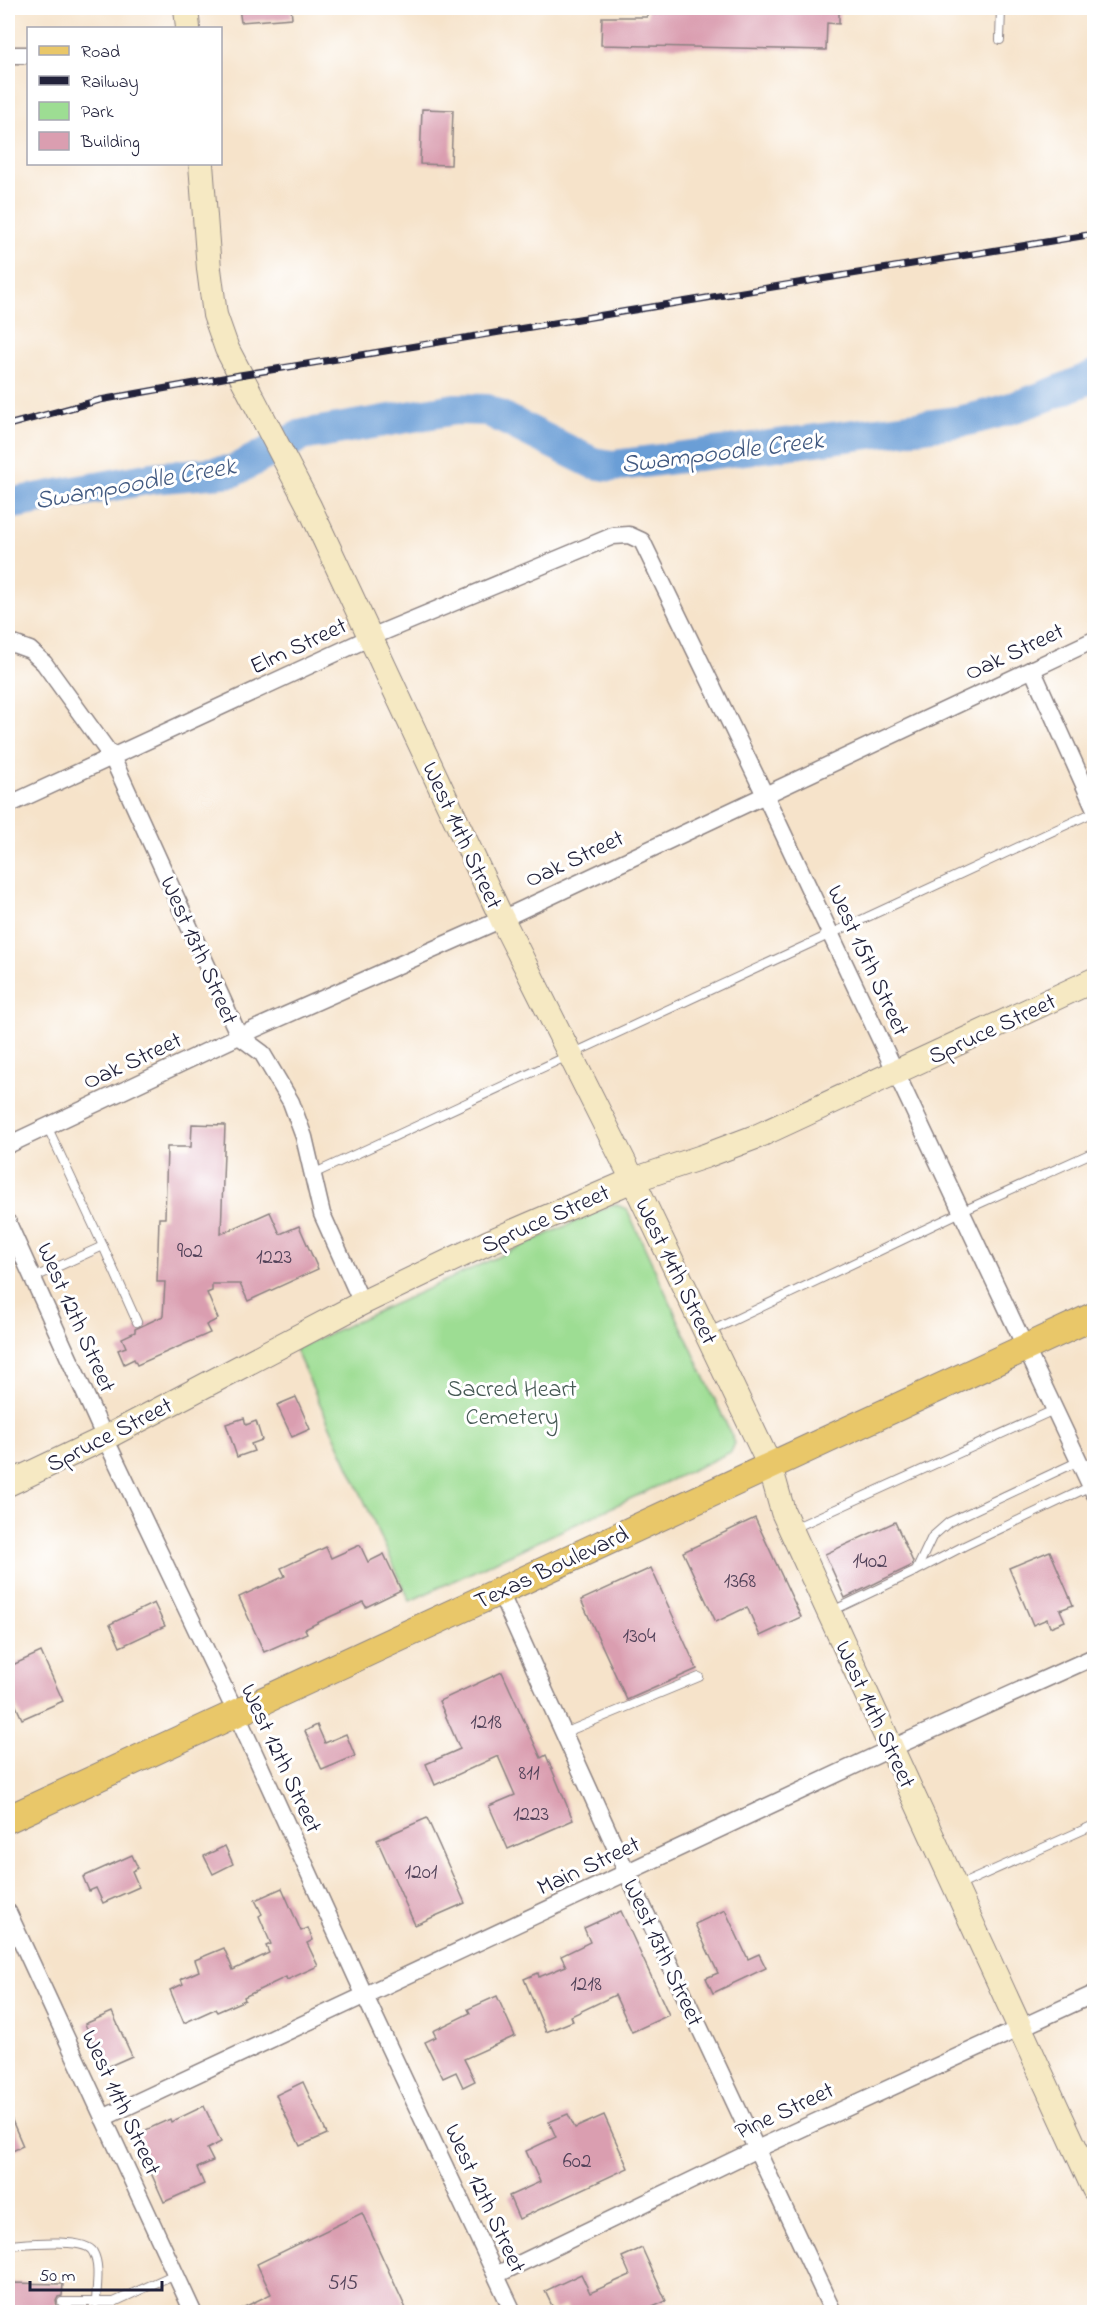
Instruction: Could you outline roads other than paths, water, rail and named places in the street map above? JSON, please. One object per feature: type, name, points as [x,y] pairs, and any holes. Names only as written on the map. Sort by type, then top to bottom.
[{"type":"main road","name":"Texas Boulevard","points":[[8,1819],[1095,1316]]},
{"type":"street","points":[[186,8],[188,27]]},
{"type":"street","points":[[8,54],[27,55]]},
{"type":"street","name":"West 14th Street","points":[[201,165],[215,315],[227,349],[297,484],[502,919],[633,1179],[770,1466],[783,1512],[1020,2029],[1089,2163],[1095,2189]]},
{"type":"street","name":"West 15th Street","points":[[613,536],[629,535],[642,542],[765,795],[1093,1489]]},
{"type":"street","name":"Elm Street","points":[[8,806],[371,638],[613,536]]},
{"type":"street","name":"Oak Street","points":[[8,1145],[239,1036],[502,919],[1095,640]]},
{"type":"street","name":"West 13th Street","points":[[8,642],[30,650],[44,663],[112,757],[239,1036],[262,1053],[291,1102],[304,1137],[322,1214],[362,1303]]},
{"type":"street","points":[[1032,669],[1095,810]]},
{"type":"street","name":"Spruce Street","points":[[8,1484],[105,1438],[362,1303],[487,1243],[633,1179],[728,1148],[1095,980]]},
{"type":"street","name":"West 12th Street","points":[[8,1223],[105,1438],[236,1713],[513,2313]]},
{"type":"street","name":"West 13th Street","points":[[499,1590],[627,1873],[833,2313]]},
{"type":"street","name":"Main Street","points":[[103,2118],[364,1994],[1095,1657]]},
{"type":"street","name":"West 11th Street","points":[[8,1912],[12,1934],[103,2118],[193,2313]]},
{"type":"street","name":"Pine Street","points":[[496,2275],[757,2149],[1095,1994]]},
{"type":"lane","points":[[1000,40],[1001,8]]},
{"type":"lane","points":[[313,1174],[1095,810]]},
{"type":"lane","points":[[47,1126],[137,1322]]},
{"type":"lane","points":[[707,1333],[963,1211],[1095,1152]]},
{"type":"lane","points":[[33,1278],[103,1246]]},
{"type":"lane","points":[[791,1529],[1056,1409]]},
{"type":"lane","points":[[916,1571],[932,1537],[949,1522],[1080,1461]]},
{"type":"lane","points":[[830,1612],[964,1546],[1093,1489]]},
{"type":"lane","points":[[564,1733],[699,1677]]},
{"type":"lane","points":[[955,1887],[1095,1825]]},
{"type":"lane","points":[[8,2245],[64,2242],[89,2248],[93,2251],[95,2260],[96,2303]]},
{"type":"lane","points":[[62,2302],[120,2301],[175,2274]]},
{"type":"waterway","name":"Swampoodle Creek","points":[[8,504],[152,478],[233,471],[302,435],[455,409],[487,410],[593,463],[613,466],[963,421],[1030,402],[1094,376]]},
{"type":"railway","points":[[8,425],[100,400],[240,375],[1094,234]]},
{"type":"park label","name":"Sacred Heart Cemetery","points":[[512,1402]]}]
